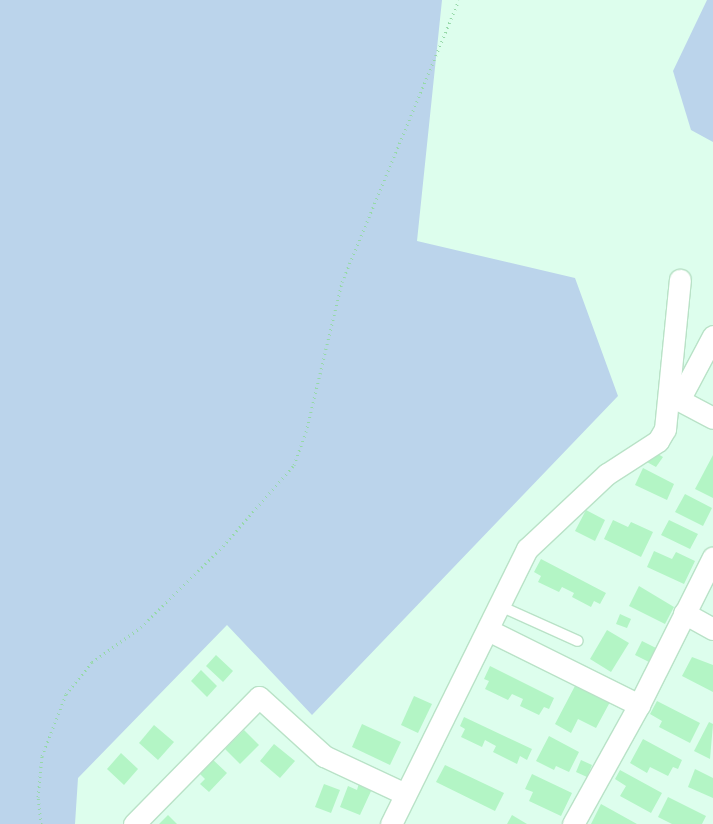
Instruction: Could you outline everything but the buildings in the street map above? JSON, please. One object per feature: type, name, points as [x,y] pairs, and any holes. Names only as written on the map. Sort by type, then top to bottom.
[{"type":"street","points":[[391,824],[527,549],[607,474],[658,441],[665,429],[680,280]]},
{"type":"street","points":[[712,341],[679,400],[713,418]]},
{"type":"street","points":[[572,824],[639,705],[713,557]]},
{"type":"street","points":[[684,613],[713,630]]},
{"type":"street","points":[[488,630],[639,705]]},
{"type":"street","points":[[134,824],[259,697],[324,756],[405,794]]},
{"type":"lane","points":[[500,606],[578,641]]},
{"type":"path","points":[[41,824],[38,797],[42,756],[66,694],[92,662],[141,627],[223,546],[294,465],[306,432],[342,282],[459,0]]},
{"type":"shaded area","points":[[0,0],[442,0],[417,241],[575,278],[618,396],[312,715],[227,625],[78,778],[75,824],[0,824]]},
{"type":"shaded area","points":[[707,0],[713,0],[713,142],[691,130],[673,71]]}]
